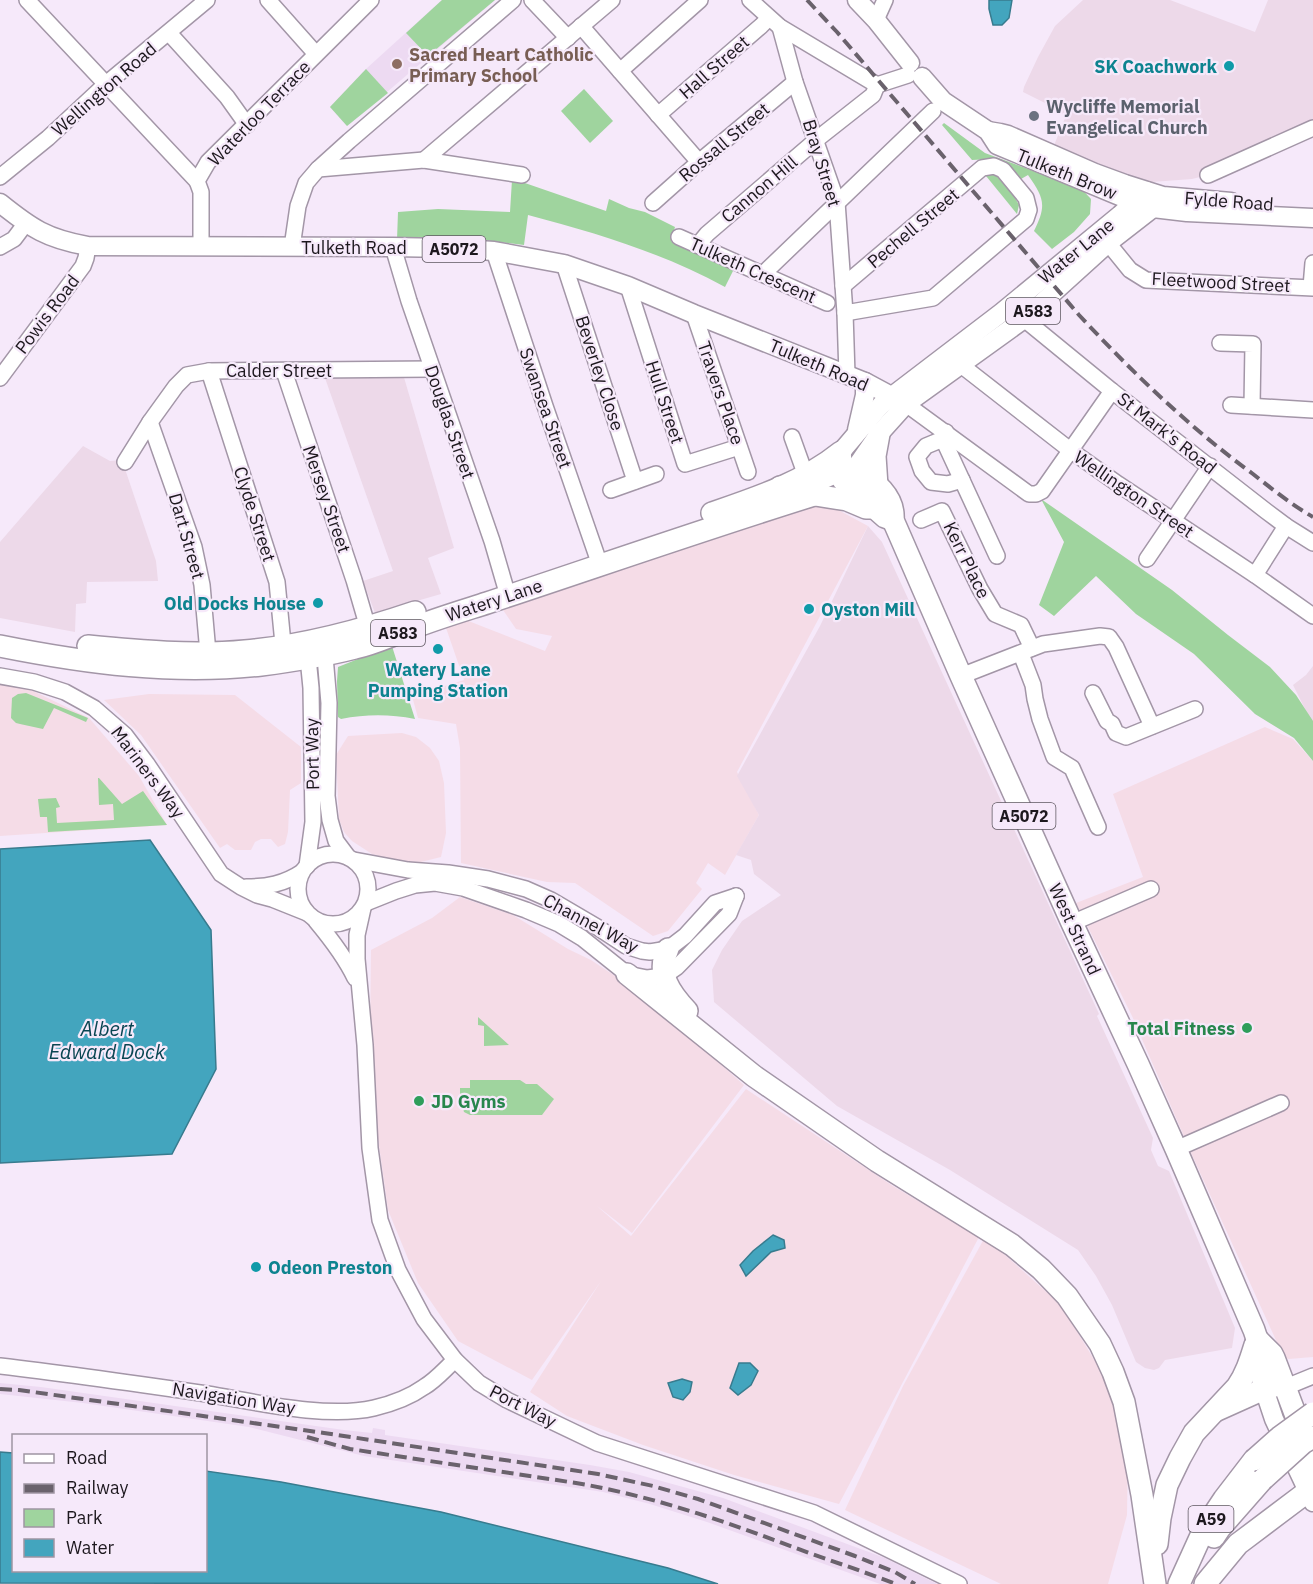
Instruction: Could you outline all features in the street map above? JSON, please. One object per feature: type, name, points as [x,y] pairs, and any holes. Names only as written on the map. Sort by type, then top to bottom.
[{"type":"highway","name":"A5072","points":[[878,486],[875,456],[879,434]]},
{"type":"highway","name":"Watery Lane","points":[[0,646],[51,656],[179,669],[214,669],[316,648],[368,628],[505,590],[598,559],[755,490],[780,488],[823,466],[845,468]]},
{"type":"highway","name":"Watery Lane","points":[[755,490],[815,495],[845,468]]},
{"type":"highway","name":"West Strand","points":[[845,468],[878,486],[894,512],[885,514]]},
{"type":"highway","name":"West Strand","points":[[845,468],[885,514],[1138,1064],[1257,1339],[1264,1389]]},
{"type":"highway","points":[[780,488],[798,489],[845,468]]},
{"type":"highway","points":[[815,495],[847,500],[885,514]]},
{"type":"highway","name":"Watery Lane","points":[[316,648],[356,648],[505,590]]},
{"type":"highway","name":"Watery Lane","points":[[0,632],[128,650],[208,653],[245,651],[284,654]]},
{"type":"highway","points":[[668,949],[664,959],[664,976],[673,996],[754,1076]]},
{"type":"highway","points":[[627,974],[754,1076],[877,1161],[1012,1245],[1041,1269],[1067,1296],[1100,1344],[1124,1402],[1142,1494],[1155,1580]]},
{"type":"highway","name":"West Strand","points":[[1257,1339],[1272,1354],[1286,1387]]},
{"type":"highway","points":[[1155,1580],[1160,1518],[1167,1485],[1194,1433],[1237,1387],[1246,1373],[1257,1339]]},
{"type":"highway","name":"A5072","points":[[1286,1387],[1313,1461]]},
{"type":"highway","points":[[1215,1411],[1264,1389]]},
{"type":"highway","name":"A59","points":[[1189,1584],[1196,1566],[1280,1437],[1313,1413]]},
{"type":"highway","name":"A59","points":[[1179,1584],[1204,1528],[1224,1499],[1258,1470],[1313,1437]]},
{"type":"highway","points":[[1205,1584],[1238,1544],[1311,1490]]},
{"type":"main road","name":"Tulketh Brow","points":[[857,0],[876,20],[914,72],[943,100],[988,131],[997,145],[1101,189],[1149,199]]},
{"type":"main road","name":"Tulketh Brow","points":[[988,131],[1008,135],[1149,199]]},
{"type":"main road","points":[[1101,189],[1106,211],[1106,236]]},
{"type":"main road","name":"Fylde Road","points":[[1149,199],[1313,207]]},
{"type":"main road","name":"Fylde Road","points":[[1149,199],[1187,212],[1313,218]]},
{"type":"main road","name":"Water Lane","points":[[898,400],[912,382],[1106,236],[1149,199]]},
{"type":"main road","name":"Tulketh Road","points":[[0,203],[39,232],[55,239],[88,246],[393,247],[494,251],[564,264],[628,286],[865,382],[898,400]]},
{"type":"main road","name":"Water Lane","points":[[898,400],[961,364],[1024,319],[1106,236]]},
{"type":"main road","points":[[856,435],[863,411],[865,382]]},
{"type":"main road","name":"A5072","points":[[865,382],[879,384],[912,382]]},
{"type":"main road","name":"Watery Lane","points":[[845,468],[879,434],[898,400]]},
{"type":"main road","name":"Watery Lane","points":[[845,468],[856,435],[881,405],[898,400]]},
{"type":"main road","points":[[1274,1419],[1286,1387]]},
{"type":"main road","points":[[1264,1389],[1274,1419],[1311,1490]]},
{"type":"street","points":[[27,0],[197,181]]},
{"type":"street","name":"Wellington Road","points":[[0,177],[206,0]]},
{"type":"street","points":[[268,0],[316,54]]},
{"type":"street","points":[[292,247],[298,206],[303,191],[306,183],[318,169],[513,0]]},
{"type":"street","points":[[532,0],[568,38]]},
{"type":"street","points":[[424,160],[612,0]]},
{"type":"street","points":[[620,71],[700,0]]},
{"type":"street","points":[[750,0],[775,22],[877,85],[914,72]]},
{"type":"street","points":[[876,20],[885,0]]},
{"type":"street","name":"Waterloo Terrace","points":[[201,247],[201,192],[197,181],[208,162],[368,1]]},
{"type":"street","name":"Bray Street","points":[[775,22],[837,202],[847,375]]},
{"type":"street","name":"Hall Street","points":[[658,115],[761,26],[775,22]]},
{"type":"street","points":[[581,26],[699,162]]},
{"type":"street","points":[[169,33],[227,97],[247,125]]},
{"type":"street","name":"Rossall Street","points":[[652,203],[795,82]]},
{"type":"street","name":"Cannon Hill","points":[[698,245],[707,234],[873,95],[877,85]]},
{"type":"street","points":[[763,274],[933,111]]},
{"type":"street","points":[[1208,175],[1313,128]]},
{"type":"street","points":[[318,169],[424,160],[522,175]]},
{"type":"street","name":"Pechell Street","points":[[843,286],[982,168],[994,166],[1003,170],[1026,198],[1029,210],[1026,219],[933,298],[845,313]]},
{"type":"street","points":[[0,247],[14,239],[26,223]]},
{"type":"street","name":"Fleetwood Street","points":[[1106,236],[1130,270],[1146,280],[1312,287]]},
{"type":"street","name":"Tulketh Crescent","points":[[679,237],[827,303]]},
{"type":"street","name":"Powis Road","points":[[0,378],[83,266],[88,246]]},
{"type":"street","name":"Douglas Street","points":[[393,247],[409,301],[492,542],[505,590]]},
{"type":"street","name":"Swansea Street","points":[[494,251],[598,559]]},
{"type":"street","points":[[1312,287],[1313,263]]},
{"type":"street","name":"Beverley Close","points":[[564,264],[635,481]]},
{"type":"street","name":"Hull Street","points":[[628,286],[685,464],[739,447]]},
{"type":"street","name":"Travers Place","points":[[694,314],[755,490]]},
{"type":"street","name":"St Mark's Road","points":[[1024,319],[1112,391],[1286,526],[1313,543]]},
{"type":"street","points":[[1220,343],[1253,344],[1252,406]]},
{"type":"street","name":"Wellington Street","points":[[961,364],[1070,450],[1313,616]]},
{"type":"street","name":"Calder Street","points":[[125,462],[150,422],[176,386],[187,375],[209,371],[432,369]]},
{"type":"street","name":"Clyde Street","points":[[209,371],[277,582],[284,654]]},
{"type":"street","name":"Mersey Street","points":[[284,371],[368,628]]},
{"type":"street","points":[[898,400],[944,436],[1029,494],[1036,494],[1042,491],[1112,391]]},
{"type":"street","points":[[1232,405],[1313,410]]},
{"type":"street","name":"Dart Street","points":[[150,422],[194,548],[202,585],[208,653]]},
{"type":"street","points":[[944,436],[998,556]]},
{"type":"street","points":[[944,436],[926,446],[917,457],[922,471],[931,482],[948,484],[962,480]]},
{"type":"street","points":[[792,437],[806,476]]},
{"type":"street","points":[[1147,559],[1210,466]]},
{"type":"street","points":[[611,490],[656,474]]},
{"type":"street","name":"Kerr Place","points":[[921,520],[942,511],[980,589],[995,614],[1021,625],[1026,651]]},
{"type":"street","points":[[1255,575],[1286,526]]},
{"type":"street","points":[[961,676],[1043,644],[1100,636],[1109,638],[1116,647],[1152,726]]},
{"type":"street","name":"Port Way","points":[[316,648],[329,703],[327,796],[330,820],[336,842],[351,859]]},
{"type":"street","name":"Port Way","points":[[304,869],[313,822],[311,687],[316,648]]},
{"type":"street","points":[[1026,651],[1040,719],[1054,757],[1072,768],[1098,827]]},
{"type":"street","name":"Mariners Way","points":[[0,676],[34,682],[65,692],[94,708],[125,735],[221,874],[257,895],[272,899],[311,917]]},
{"type":"street","points":[[1093,693],[1107,721],[1112,724],[1116,733],[1126,737],[1195,709]]},
{"type":"street","points":[[241,887],[274,885],[291,879],[317,858],[327,854],[337,854],[351,859],[364,872],[369,891],[365,905],[351,920],[340,924],[328,924],[311,917],[300,903],[297,891],[298,881],[304,869]]},
{"type":"street","name":"Channel Way","points":[[351,859],[408,870],[488,879],[551,900],[634,949],[650,952],[668,949]]},
{"type":"street","name":"Channel Way","points":[[365,905],[415,885],[435,883],[464,888],[559,924],[582,938],[627,974],[647,978],[664,976]]},
{"type":"street","points":[[1072,923],[1151,889]]},
{"type":"street","points":[[664,976],[677,967],[729,914],[736,896],[715,903],[685,936],[668,949]]},
{"type":"street","name":"Port Way","points":[[365,905],[357,935],[357,959],[370,1148],[380,1220],[398,1270],[424,1319],[455,1360],[479,1383],[507,1400],[597,1443],[814,1513],[959,1584]]},
{"type":"street","name":"Port Way","points":[[311,917],[344,958],[360,992]]},
{"type":"street","points":[[1176,1149],[1281,1103]]},
{"type":"street","name":"Navigation Way","points":[[0,1366],[108,1379],[321,1411],[350,1411],[374,1408],[412,1394],[426,1386],[455,1360]]},
{"type":"street","points":[[1264,1389],[1286,1387],[1313,1376]]},
{"type":"shaded area","name":"Sacred Heart Catholic Primary School","points":[[442,0],[495,0],[347,126],[330,107],[366,69]]},
{"type":"shaded area","points":[[1083,0],[1170,0],[1255,32],[1268,0],[1313,0],[1313,128],[1208,175],[1192,179],[1125,184],[1051,153],[1065,118],[1061,111],[1023,92],[1024,87],[1055,26]]},
{"type":"shaded area","points":[[403,374],[454,548],[428,558],[441,594],[375,613],[363,581],[393,571],[325,378]]},
{"type":"shaded area","points":[[83,446],[110,461],[122,460],[156,561],[158,581],[87,582],[86,603],[76,604],[75,632],[0,618],[0,542]]},
{"type":"shaded area","points":[[825,500],[868,526],[737,772],[759,815],[725,875],[708,863],[696,883],[702,889],[668,931],[653,936],[575,883],[547,882],[461,863],[460,748],[456,724],[418,718],[412,696],[464,680],[445,625],[466,620],[545,651],[552,636],[516,629],[501,607]]},
{"type":"shaded area","points":[[868,526],[882,542],[1099,1014],[1097,1016],[1153,1138],[1151,1150],[1158,1166],[1169,1171],[1235,1328],[1232,1348],[1165,1360],[1159,1368],[1154,1370],[1145,1368],[1136,1362],[1112,1305],[1078,1250],[950,1170],[837,1106],[714,1002],[712,970],[722,950],[742,921],[781,895],[754,874],[751,860],[736,855],[759,815],[737,776],[820,626]]},
{"type":"shaded area","points":[[1313,666],[1313,725],[1293,685]]},
{"type":"shaded area","points":[[0,684],[27,688],[89,718],[139,776],[167,825],[0,836]]},
{"type":"shaded area","points":[[149,694],[235,695],[301,747],[301,783],[290,790],[288,832],[285,844],[278,847],[271,839],[261,839],[255,842],[251,850],[235,850],[227,844],[220,848],[141,735],[104,700]]},
{"type":"shaded area","points":[[1265,727],[1293,739],[1313,761],[1313,1357],[1289,1359],[1284,1358],[1132,1016],[1076,903],[1143,877],[1113,794]]},
{"type":"shaded area","points":[[402,733],[416,737],[430,748],[439,761],[444,783],[446,833],[441,857],[421,862],[399,861],[372,854],[352,841],[344,832],[339,819],[336,755],[348,736]]},
{"type":"shaded area","points":[[460,897],[513,915],[568,949],[591,960],[639,992],[744,1085],[632,1233],[597,1206],[631,1236],[746,1089],[893,1186],[979,1237],[839,1504],[734,1475],[643,1445],[567,1416],[530,1392],[601,1281],[532,1380],[458,1341],[418,1283],[388,1210],[377,1131],[370,1036],[371,950],[432,918]]},
{"type":"shaded area","points":[[985,1237],[1061,1305],[1110,1386],[1128,1448],[1127,1515],[1108,1584],[1001,1584],[845,1510],[903,1386]]},
{"type":"shaded area","points":[[0,1383],[344,1430],[372,1433],[373,1428],[385,1430],[385,1435],[629,1472],[723,1498],[885,1558],[937,1584],[880,1584],[707,1522],[603,1492],[364,1456],[249,1427],[83,1403],[0,1394]]},
{"type":"green space","points":[[442,0],[495,0],[428,56],[406,33]]},
{"type":"green space","points":[[366,69],[388,93],[347,126],[330,107]]},
{"type":"green space","points":[[584,89],[613,121],[590,143],[561,111]]},
{"type":"green space","points":[[944,123],[985,153],[1077,184],[1091,199],[1090,214],[1074,232],[1052,249],[1034,231],[1041,215],[1042,202],[1038,190],[1028,175],[1021,179],[1010,167],[1000,161],[972,160],[942,125]]},
{"type":"green space","points":[[982,171],[994,173],[1014,196],[1019,205],[1017,214]]},
{"type":"green space","points":[[512,180],[606,211],[609,199],[645,212],[675,227],[671,241],[734,269],[725,287],[678,264],[629,245],[528,215],[524,245],[474,239],[397,240],[398,212],[438,209],[510,212]]},
{"type":"green space","points":[[1041,499],[1172,590],[1270,667],[1296,695],[1313,721],[1313,761],[1294,738],[1255,714],[1194,654],[1136,614],[1096,576],[1054,616],[1039,605],[1064,542]]},
{"type":"green space","points":[[391,643],[415,719],[387,715],[341,719],[338,717],[338,667],[378,651]]},
{"type":"green space","points":[[26,693],[88,718],[86,722],[54,708],[43,729],[16,723],[11,718],[12,698]]},
{"type":"green space","points":[[98,778],[122,804],[143,791],[167,825],[48,832],[47,817],[40,817],[38,799],[56,798],[60,807],[56,808],[57,823],[114,820],[113,804],[99,805]]},
{"type":"green space","points":[[478,1017],[509,1045],[484,1046],[484,1026],[478,1025]]},
{"type":"green space","points":[[470,1080],[520,1080],[526,1084],[537,1084],[554,1099],[542,1115],[470,1115],[464,1112],[460,1099],[460,1088],[470,1088]]},
{"type":"water","points":[[989,0],[1012,0],[1009,18],[1002,25],[993,25]]},
{"type":"water","name":"Albert Edward Dock","points":[[150,840],[211,930],[216,1069],[172,1154],[0,1163],[0,849]]},
{"type":"water","points":[[773,1235],[784,1240],[785,1248],[771,1252],[746,1276],[740,1265]]},
{"type":"water","points":[[739,1363],[750,1363],[758,1371],[751,1385],[738,1395],[730,1388]]},
{"type":"water","points":[[682,1379],[692,1382],[690,1392],[683,1400],[673,1397],[668,1383]]},
{"type":"water","points":[[0,1452],[12,1453],[12,1572],[207,1572],[207,1471],[281,1482],[441,1512],[668,1568],[718,1584],[0,1583]]},
{"type":"railway","points":[[807,0],[1079,315],[1120,358],[1162,399],[1229,456],[1282,497],[1313,517]]},
{"type":"railway","points":[[0,1389],[324,1433],[598,1474],[698,1499],[855,1556],[895,1572],[915,1584]]},
{"type":"railway","points":[[307,1437],[350,1449],[576,1483],[636,1496],[723,1522],[896,1584]]},
{"type":"place","name":"Sacred Heart Catholic Primary School","points":[[397,64]]},
{"type":"place","name":"SK Coachwork","points":[[1229,66]]},
{"type":"place","name":"Wycliffe Memorial Evangelical Church","points":[[1034,116]]},
{"type":"place","name":"Old Docks House","points":[[318,603]]},
{"type":"place","name":"Oyston Mill","points":[[809,609]]},
{"type":"place","name":"Watery Lane Pumping Station","points":[[438,649]]},
{"type":"place","name":"Total Fitness","points":[[1247,1028]]},
{"type":"place","name":"JD Gyms","points":[[419,1101]]},
{"type":"place","name":"Odeon Preston","points":[[256,1267]]}]
